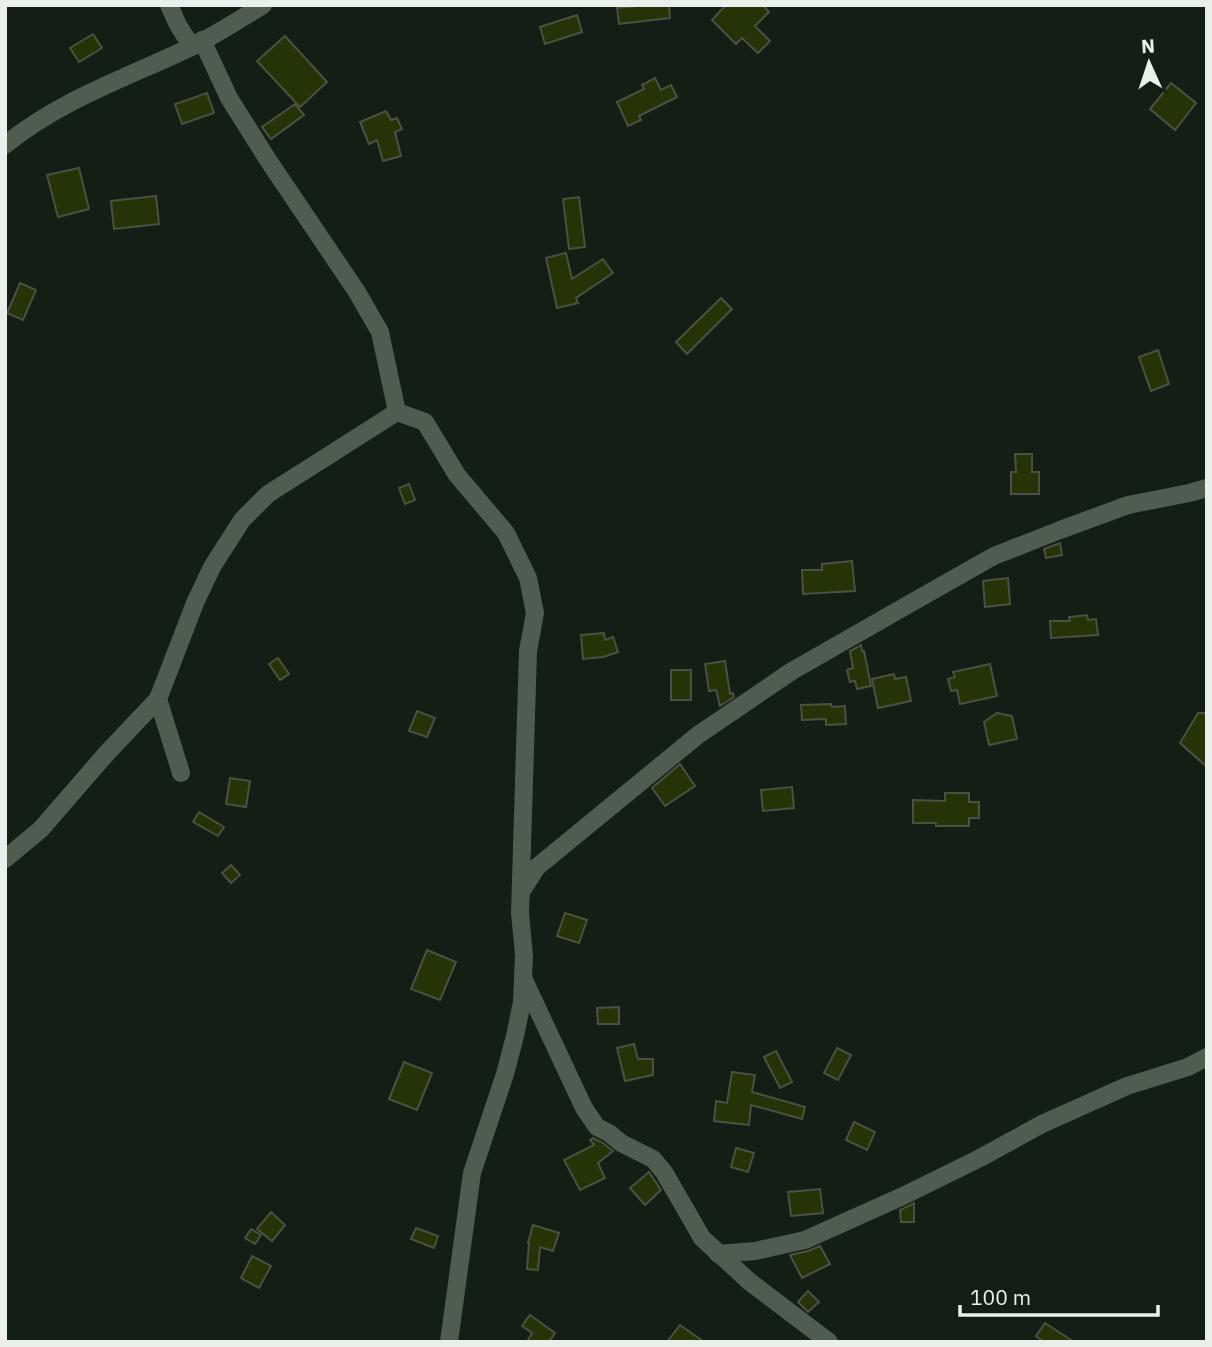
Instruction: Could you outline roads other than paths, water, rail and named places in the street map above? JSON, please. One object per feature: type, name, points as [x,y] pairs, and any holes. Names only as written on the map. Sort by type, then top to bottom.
[{"type":"street","points":[[169,5],[178,25],[197,43],[229,99],[380,331],[397,412]]},
{"type":"street","points":[[5,145],[76,99],[197,43],[263,5]]},
{"type":"street","points":[[5,859],[41,829],[158,699],[206,579],[242,520],[268,494],[397,412]]},
{"type":"street","points":[[397,412],[425,422],[457,475],[506,533],[528,578],[535,613],[528,651],[520,913],[524,955],[522,1002],[512,1049],[472,1173],[449,1342]]},
{"type":"street","points":[[521,892],[537,867],[698,735],[792,671],[994,556],[1128,505],[1207,488]]},
{"type":"street","points":[[158,699],[181,773]]},
{"type":"street","points":[[524,980],[584,1108],[597,1126],[621,1143],[653,1159],[664,1172],[702,1238],[750,1282],[829,1342]]},
{"type":"street","points":[[718,1254],[755,1251],[805,1240],[969,1164],[1042,1124],[1127,1087],[1188,1067],[1207,1057]]}]
